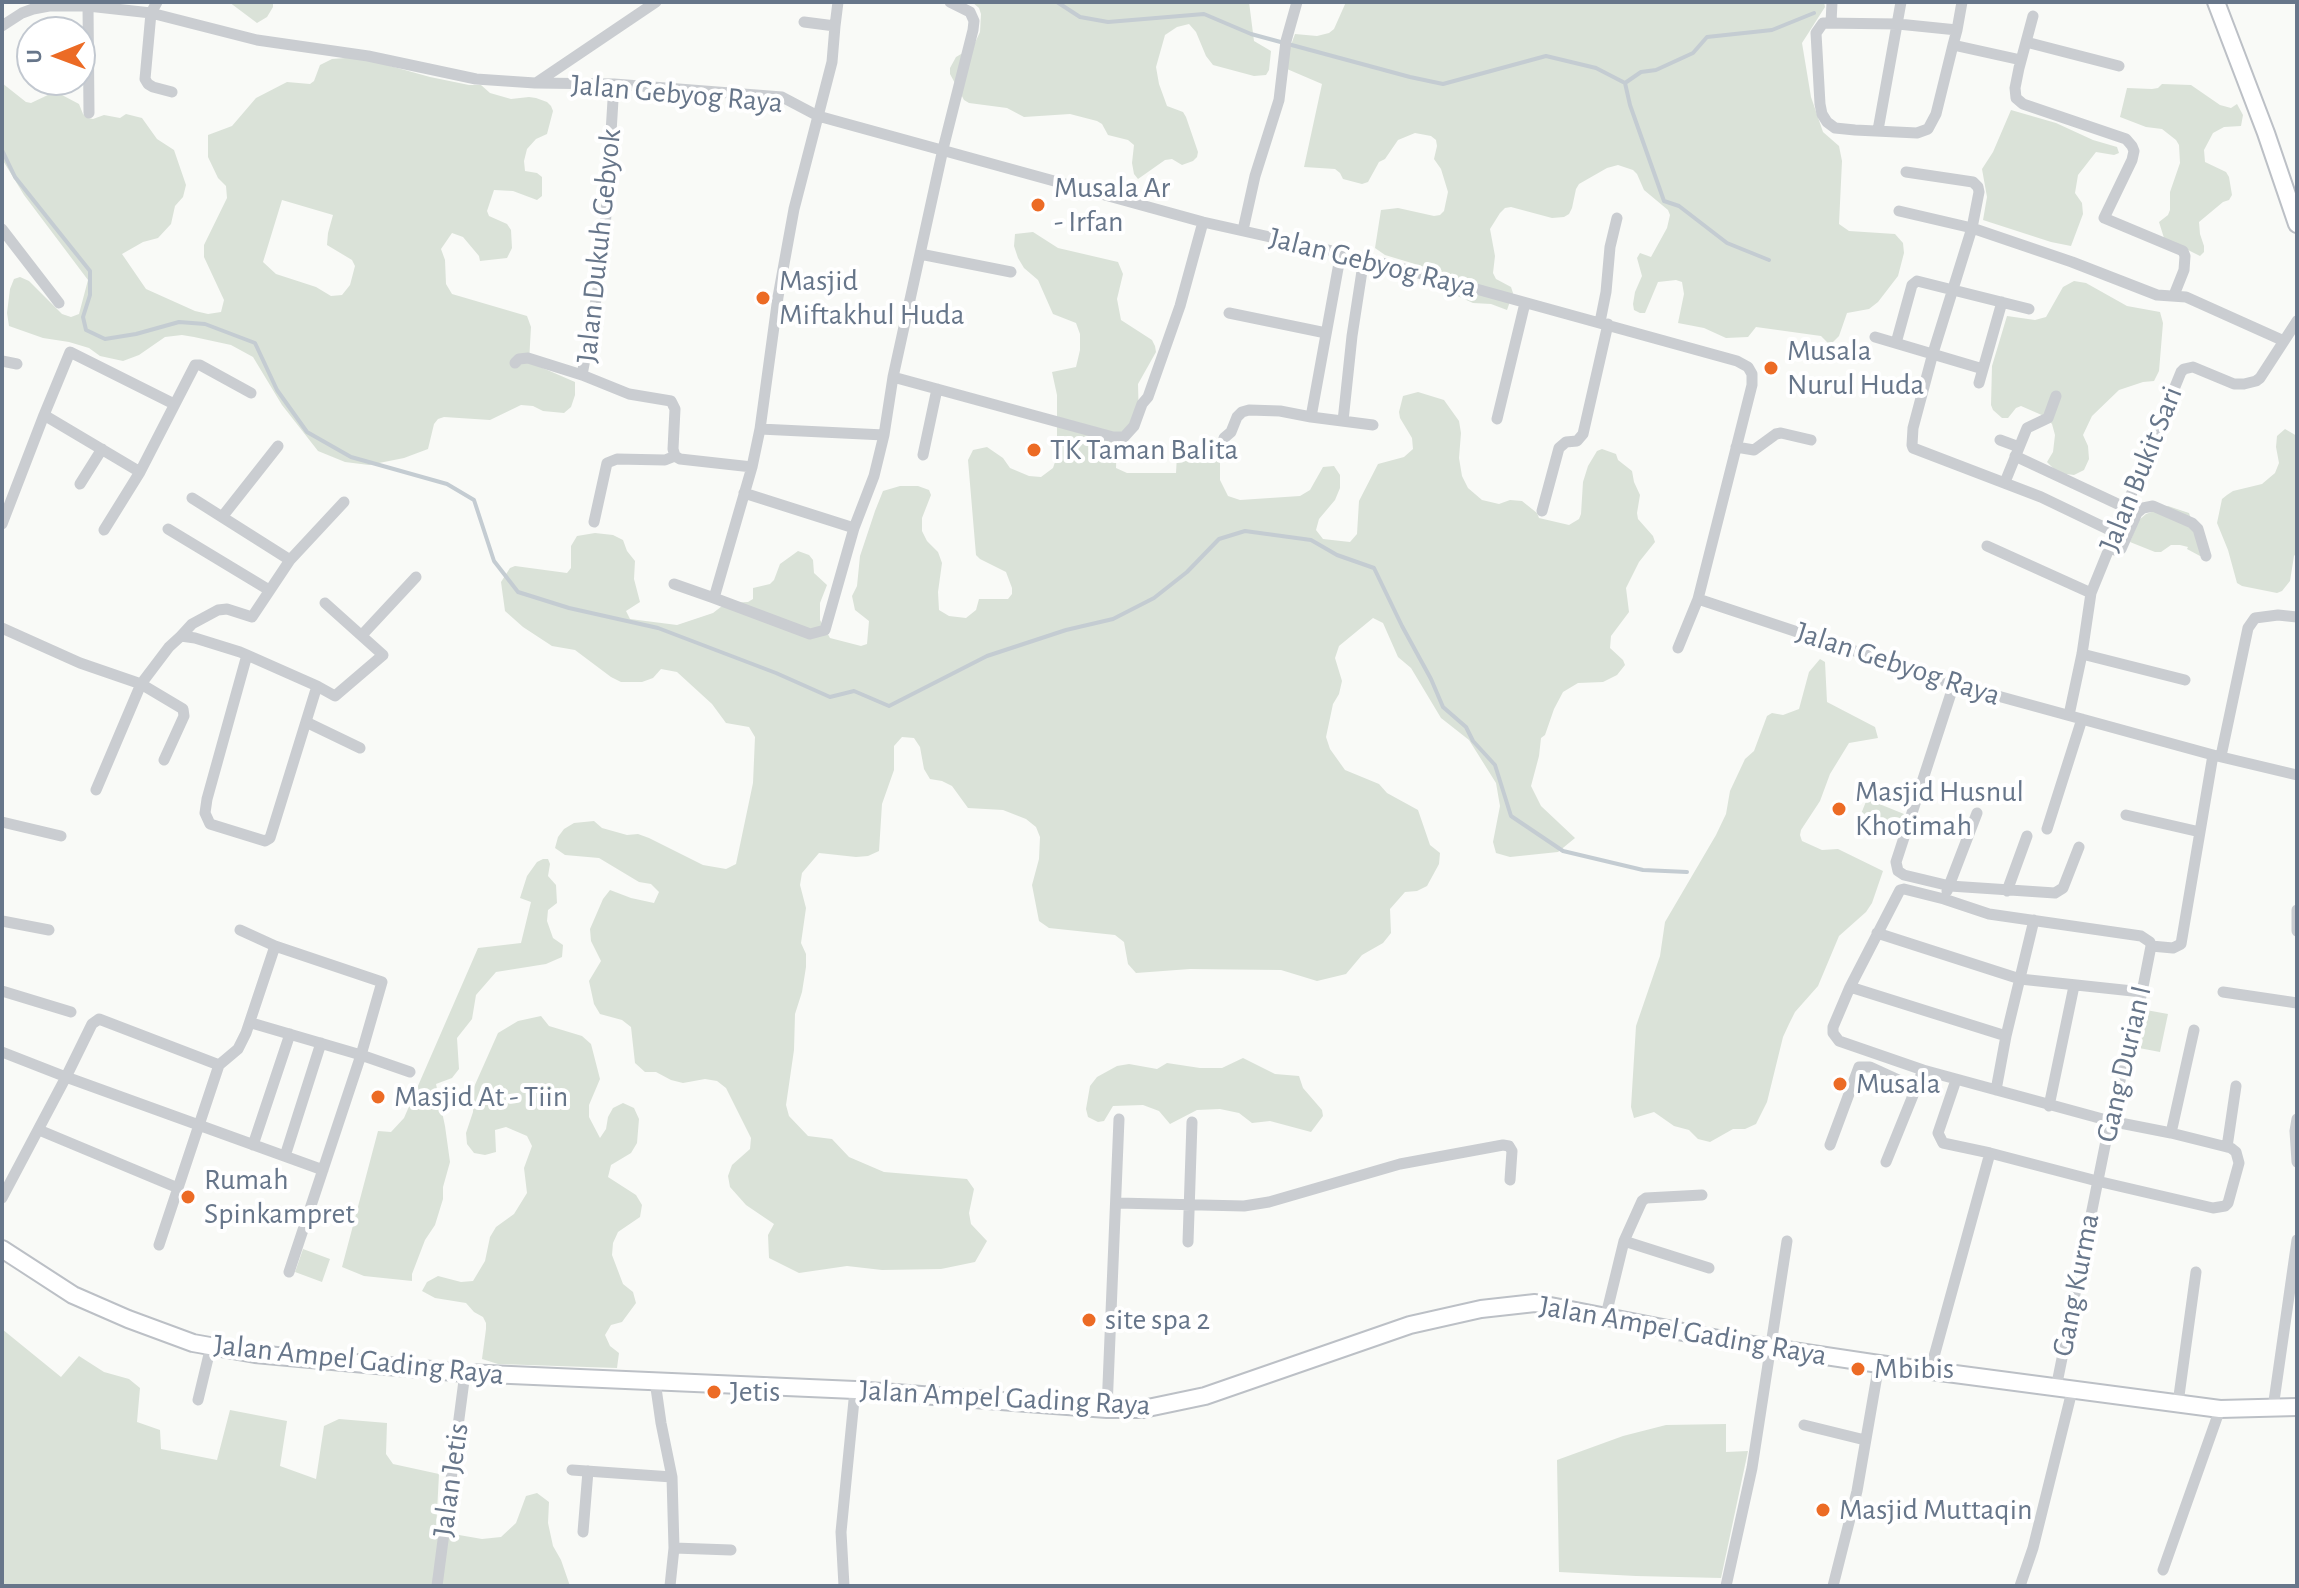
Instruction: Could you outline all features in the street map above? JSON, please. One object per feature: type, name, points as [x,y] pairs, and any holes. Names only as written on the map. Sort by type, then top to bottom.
[{"type":"main road","points":[[2216,2],[2297,224]]},
{"type":"main road","name":"Jalan Ampel Gading Raya","points":[[2,1249],[73,1295],[193,1343],[255,1354],[465,1373],[855,1390],[1143,1409],[1205,1396],[1410,1325],[1481,1309],[1535,1303],[1739,1343],[2064,1390],[2220,1409],[2297,1407]]},
{"type":"street","points":[[157,2],[151,13],[145,79],[153,87],[172,92]]},
{"type":"street","points":[[535,83],[656,2]]},
{"type":"street","points":[[714,598],[760,429],[794,209],[832,62],[838,2]]},
{"type":"street","points":[[674,584],[796,630],[810,634],[825,630],[854,528],[874,476],[943,149],[974,21],[970,12],[950,2]]},
{"type":"street","points":[[1243,230],[1255,176],[1279,100],[1286,42],[1297,2]]},
{"type":"street","points":[[1831,23],[1832,2]]},
{"type":"street","points":[[1878,130],[1901,2]]},
{"type":"street","points":[[1957,30],[1898,24],[1823,23],[1816,33],[1822,114],[1827,122],[1835,128],[1917,133],[1928,129],[1936,114],[1957,30],[1962,2]]},
{"type":"street","points":[[88,6],[89,113]]},
{"type":"street","name":"Jalan Gebyog Raya","points":[[2,26],[33,9],[88,6],[151,13],[257,40],[368,56],[476,79],[614,84],[782,97],[818,116],[1203,222],[1364,258],[1737,361],[1748,367],[1752,385],[1698,599],[1954,684],[2297,775]]},
{"type":"street","points":[[2033,16],[2015,88],[2016,98],[2023,104],[2126,139],[2132,146],[2132,160],[2104,218],[2183,251],[2184,270],[2174,295]]},
{"type":"street","points":[[804,22],[835,26]]},
{"type":"street","points":[[2026,42],[2119,66]]},
{"type":"street","points":[[1953,45],[2021,60]]},
{"type":"street","name":"Jalan Dukuh Gebyok","points":[[614,84],[603,262],[582,375],[629,394],[671,401],[675,409],[675,456]]},
{"type":"street","points":[[1906,172],[1973,182],[1979,192],[1972,228],[1911,435],[1913,448],[2005,482],[2116,533]]},
{"type":"street","points":[[1899,211],[1972,228],[2157,295],[2186,297],[2284,341]]},
{"type":"street","points":[[1542,511],[1559,448],[1566,442],[1577,441],[1583,434],[1604,323],[1610,247],[1617,218]]},
{"type":"street","points":[[893,377],[1113,437],[1124,437],[1134,426],[1148,397],[1180,306],[1203,222]]},
{"type":"street","points":[[2,229],[59,303]]},
{"type":"street","points":[[1312,412],[1341,252]]},
{"type":"street","points":[[920,254],[1011,272]]},
{"type":"street","points":[[1343,421],[1364,258]]},
{"type":"street","points":[[1896,343],[1912,285],[1917,281],[2029,309]]},
{"type":"street","points":[[1979,383],[2002,302]]},
{"type":"street","points":[[1497,419],[1525,303]]},
{"type":"street","points":[[1229,313],[1326,333]]},
{"type":"street","name":"Jalan Bukit Sari","points":[[2069,715],[2091,593],[2116,533],[2132,511],[2170,397],[2184,369],[2193,367],[2234,384],[2250,383],[2260,378],[2297,321]]},
{"type":"street","points":[[1875,337],[1983,369]]},
{"type":"street","points":[[2,524],[70,352],[174,404]]},
{"type":"street","points":[[515,363],[523,357],[582,375]]},
{"type":"street","points":[[2,361],[17,364]]},
{"type":"street","points":[[104,530],[140,472],[197,364],[251,393]]},
{"type":"street","points":[[923,455],[937,389]]},
{"type":"street","points":[[2005,482],[2027,428],[2048,418],[2056,396]]},
{"type":"street","points":[[1224,438],[1231,432],[1237,417],[1249,410],[1312,412],[1373,425]]},
{"type":"street","points":[[44,415],[140,472]]},
{"type":"street","points":[[760,429],[884,435]]},
{"type":"street","points":[[1736,447],[1754,450],[1781,433],[1811,440]]},
{"type":"street","points":[[2000,440],[2132,511],[2153,506],[2192,523],[2198,529],[2206,556]]},
{"type":"street","points":[[222,517],[278,446]]},
{"type":"street","points":[[80,484],[102,449]]},
{"type":"street","points":[[594,522],[607,463],[614,459],[665,460],[675,456],[752,467]]},
{"type":"street","points":[[744,493],[854,528]]},
{"type":"street","points":[[192,498],[290,560]]},
{"type":"street","points":[[96,790],[141,684],[169,647],[192,624],[218,610],[227,609],[252,617],[290,560],[344,502]]},
{"type":"street","points":[[2109,548],[2121,549],[2132,511]]},
{"type":"street","points":[[168,529],[269,590]]},
{"type":"street","points":[[1987,546],[2091,593]]},
{"type":"street","points":[[362,635],[416,577]]},
{"type":"street","points":[[1678,648],[1698,599]]},
{"type":"street","points":[[181,636],[247,655],[335,696],[383,655],[325,603]]},
{"type":"street","points":[[1956,1080],[1938,1133],[1946,1145],[2213,1208],[2228,1203],[2239,1163],[2236,1152],[2227,1147],[2049,1106],[1923,1070],[1839,1041],[1833,1027],[1896,893],[1904,889],[1989,914],[2141,936],[2151,946],[2173,948],[2181,944],[2200,832],[2248,628],[2255,618],[2278,615],[2297,617]]},
{"type":"street","points":[[2,628],[80,663],[141,684],[183,709],[185,712],[164,760]]},
{"type":"street","points":[[2082,654],[2185,680]]},
{"type":"street","points":[[247,655],[207,799],[205,813],[210,824],[265,841],[270,838],[317,686]]},
{"type":"street","points":[[1954,684],[1896,862],[1898,871],[1950,886],[2059,892],[2079,847]]},
{"type":"street","points":[[2047,829],[2082,719]]},
{"type":"street","points":[[306,722],[360,748]]},
{"type":"street","points":[[1944,899],[1977,813]]},
{"type":"street","points":[[2126,815],[2200,832]]},
{"type":"street","points":[[2,822],[61,836]]},
{"type":"street","points":[[2007,891],[2027,836]]},
{"type":"street","points":[[2297,910],[2297,931]]},
{"type":"street","points":[[1996,1090],[2034,920]]},
{"type":"street","points":[[2,921],[49,930]]},
{"type":"street","points":[[240,930],[275,946],[382,982],[289,1272]]},
{"type":"street","points":[[1877,933],[2020,979],[2142,992]]},
{"type":"street","points":[[159,1245],[219,1065],[238,1049],[246,1033],[275,946]]},
{"type":"street","name":"Gang Durian I","points":[[2097,1181],[2151,946]]},
{"type":"street","points":[[2049,1106],[2074,986]]},
{"type":"street","points":[[1850,987],[2006,1036]]},
{"type":"street","points":[[2,991],[71,1012]]},
{"type":"street","points":[[2223,992],[2297,1003]]},
{"type":"street","points":[[2,1198],[92,1024],[99,1019],[219,1065]]},
{"type":"street","points":[[255,1024],[410,1072]]},
{"type":"street","points":[[2171,1133],[2194,1030]]},
{"type":"street","points":[[253,1145],[290,1034]]},
{"type":"street","points":[[285,1156],[321,1043]]},
{"type":"street","points":[[2,1052],[323,1170]]},
{"type":"street","points":[[1830,1145],[1856,1070],[1863,1066],[1870,1067],[1916,1088]]},
{"type":"street","points":[[1886,1162],[1923,1070]]},
{"type":"street","points":[[2227,1147],[2236,1086]]},
{"type":"street","points":[[1107,1409],[1119,1119]]},
{"type":"street","points":[[2297,1119],[2297,1162]]},
{"type":"street","points":[[1188,1242],[1192,1122]]},
{"type":"street","points":[[39,1130],[178,1188]]},
{"type":"street","points":[[1117,1203],[1236,1206],[1269,1202],[1400,1164],[1503,1145],[1509,1146],[1512,1151],[1510,1180]]},
{"type":"street","points":[[1930,1371],[1990,1153]]},
{"type":"street","name":"Gang Kurma","points":[[2020,1586],[2033,1548],[2064,1390],[2097,1181]]},
{"type":"street","points":[[1606,1315],[1624,1241],[1642,1201],[1646,1198],[1702,1195]]},
{"type":"street","points":[[2273,1408],[2297,1240]]},
{"type":"street","points":[[1624,1241],[1709,1268]]},
{"type":"street","points":[[1726,1586],[1752,1468],[1787,1241]]},
{"type":"street","points":[[2178,1403],[2196,1272]]},
{"type":"street","points":[[198,1400],[211,1346]]},
{"type":"street","points":[[1833,1586],[1857,1491],[1879,1364]]},
{"type":"street","name":"Jalan Jetis","points":[[437,1586],[465,1373]]},
{"type":"street","points":[[655,1381],[672,1477],[674,1548],[670,1586]]},
{"type":"street","points":[[844,1586],[841,1532],[855,1390]]},
{"type":"street","points":[[2163,1570],[2220,1409]]},
{"type":"street","points":[[1804,1425],[1865,1440]]},
{"type":"street","points":[[572,1470],[672,1477]]},
{"type":"street","points":[[583,1532],[588,1471]]},
{"type":"street","points":[[674,1548],[731,1550]]},
{"type":"shaded area","points":[[229,2],[273,2],[273,7],[267,17],[257,23]]},
{"type":"shaded area","points":[[972,2],[1249,2],[1254,41],[1271,51],[1269,70],[1266,75],[1254,76],[1213,65],[1189,24],[1165,35],[1156,67],[1159,84],[1167,106],[1183,112],[1186,117],[1198,152],[1193,161],[1182,165],[1172,159],[1165,160],[1138,179],[1132,163],[1134,145],[1128,140],[1108,135],[1097,121],[1070,114],[1024,117],[1007,108],[964,100],[950,74],[950,68],[956,57],[973,47],[980,32],[981,14]]},
{"type":"shaded area","points":[[1346,2],[1824,2],[1825,7],[1802,43],[1811,97],[1823,132],[1839,146],[1842,161],[1839,224],[1849,231],[1895,234],[1903,243],[1904,253],[1898,276],[1869,309],[1847,313],[1839,336],[1830,345],[1821,336],[1756,327],[1748,337],[1726,338],[1704,328],[1678,323],[1684,294],[1682,282],[1676,280],[1658,282],[1645,313],[1640,313],[1634,310],[1633,304],[1642,276],[1637,258],[1640,253],[1651,257],[1667,228],[1670,215],[1644,190],[1633,170],[1618,165],[1579,184],[1572,208],[1564,217],[1552,218],[1511,207],[1500,213],[1490,229],[1495,256],[1493,273],[1496,279],[1511,287],[1513,293],[1507,310],[1491,304],[1473,303],[1451,293],[1435,270],[1385,255],[1375,248],[1381,210],[1398,208],[1434,216],[1444,211],[1448,192],[1441,169],[1434,159],[1436,140],[1415,133],[1398,140],[1385,159],[1379,162],[1368,182],[1362,184],[1343,179],[1335,169],[1304,167],[1322,84],[1287,69],[1287,56],[1295,34],[1317,36],[1334,29]]},
{"type":"shaded area","points":[[358,57],[430,77],[481,85],[490,93],[511,99],[536,98],[551,106],[553,111],[547,134],[536,139],[527,149],[524,161],[525,171],[542,177],[542,196],[537,200],[513,191],[494,190],[487,211],[489,216],[507,224],[511,230],[512,248],[507,258],[480,261],[463,237],[452,233],[441,249],[445,260],[446,284],[452,294],[527,316],[531,327],[529,362],[575,382],[571,407],[564,413],[521,405],[490,420],[444,417],[434,424],[428,449],[404,458],[369,465],[345,462],[318,451],[282,405],[253,357],[231,345],[182,335],[165,337],[139,355],[123,361],[100,356],[89,348],[43,338],[9,326],[7,313],[14,279],[20,277],[29,281],[62,314],[71,317],[79,314],[88,280],[24,195],[2,159],[2,83],[26,102],[31,103],[46,96],[64,96],[79,104],[88,118],[104,115],[120,118],[126,114],[142,118],[157,139],[174,150],[186,185],[183,197],[175,206],[171,224],[158,238],[143,242],[122,254],[146,289],[208,314],[221,312],[224,300],[204,257],[204,245],[227,198],[226,186],[218,178],[208,157],[208,135],[232,126],[256,98],[287,82],[310,84],[320,65],[332,59]],"holes":[[[282,200],[333,215],[327,245],[352,260],[355,266],[350,285],[342,295],[331,296],[316,287],[276,274],[263,262]]]},
{"type":"shaded area","points":[[2162,84],[2191,85],[2220,105],[2231,108],[2237,104],[2243,115],[2241,126],[2224,127],[2213,133],[2204,150],[2205,162],[2226,172],[2232,195],[2199,222],[2204,246],[2200,256],[2164,238],[2159,222],[2170,210],[2170,192],[2180,163],[2179,145],[2162,129],[2146,127],[2120,117],[2127,88],[2152,89]]},
{"type":"shaded area","points":[[2011,110],[2056,123],[2117,147],[2119,153],[2114,155],[2096,152],[2078,175],[2075,193],[2082,203],[2083,214],[2071,246],[1983,220],[1987,197],[1982,169]]},
{"type":"shaded area","points":[[1033,232],[1058,248],[1118,262],[1123,274],[1117,299],[1121,320],[1152,340],[1155,346],[1156,352],[1138,384],[1139,421],[1117,438],[1116,468],[1127,473],[1176,473],[1180,450],[1213,439],[1220,448],[1220,480],[1228,496],[1240,500],[1300,496],[1310,490],[1323,467],[1334,466],[1340,475],[1340,488],[1335,500],[1319,519],[1316,530],[1323,539],[1350,542],[1357,534],[1359,501],[1378,464],[1404,457],[1413,449],[1412,438],[1399,412],[1403,396],[1418,392],[1444,400],[1459,421],[1462,476],[1468,488],[1482,500],[1499,504],[1510,500],[1522,501],[1539,518],[1569,525],[1579,519],[1588,466],[1597,451],[1602,449],[1616,454],[1618,460],[1632,471],[1640,495],[1638,519],[1655,542],[1639,562],[1626,588],[1629,612],[1611,636],[1610,648],[1625,665],[1617,675],[1603,682],[1578,683],[1563,692],[1541,738],[1531,786],[1541,806],[1575,838],[1558,852],[1510,857],[1496,853],[1493,842],[1500,806],[1496,783],[1469,740],[1441,718],[1411,668],[1398,657],[1383,623],[1373,618],[1339,646],[1335,658],[1342,681],[1326,737],[1330,749],[1345,770],[1379,784],[1387,793],[1418,810],[1430,845],[1440,853],[1439,864],[1427,886],[1405,892],[1390,909],[1391,933],[1383,943],[1362,955],[1346,974],[1317,981],[1281,970],[1190,969],[1136,973],[1128,964],[1124,942],[1115,935],[1049,928],[1039,921],[1032,885],[1039,859],[1040,837],[1036,827],[1026,819],[1003,810],[968,808],[952,786],[930,779],[914,738],[902,737],[894,746],[894,770],[882,804],[879,851],[856,857],[819,853],[802,873],[800,885],[806,908],[801,943],[806,954],[806,967],[795,1014],[794,1050],[786,1105],[789,1116],[808,1136],[832,1139],[849,1157],[884,1172],[967,1179],[974,1189],[969,1213],[971,1224],[987,1241],[975,1262],[941,1269],[882,1270],[847,1266],[799,1273],[769,1258],[768,1235],[774,1224],[746,1205],[730,1187],[728,1176],[732,1165],[750,1149],[751,1138],[726,1088],[717,1081],[705,1079],[683,1083],[656,1072],[645,1072],[635,1063],[631,1027],[622,1020],[600,1014],[594,1004],[589,981],[601,961],[591,941],[590,929],[603,899],[610,890],[654,903],[659,892],[651,884],[639,882],[599,858],[565,855],[555,848],[564,829],[574,823],[594,821],[602,828],[649,838],[703,865],[726,869],[736,864],[753,783],[755,737],[749,727],[726,723],[712,704],[677,672],[661,669],[653,678],[642,682],[621,682],[575,650],[552,646],[505,611],[501,582],[510,568],[515,566],[567,573],[571,568],[571,546],[577,536],[595,533],[613,535],[623,540],[635,561],[634,579],[640,602],[626,611],[630,619],[677,625],[713,613],[726,603],[753,599],[753,588],[770,584],[780,564],[798,551],[809,555],[813,560],[814,573],[827,585],[820,603],[820,620],[830,638],[861,646],[867,644],[869,621],[855,610],[852,596],[857,586],[860,556],[875,511],[883,491],[900,486],[918,486],[929,490],[931,495],[922,518],[922,531],[938,552],[942,563],[939,610],[949,616],[966,618],[976,610],[979,599],[1008,599],[1012,588],[1006,572],[976,555],[968,460],[973,450],[987,447],[1003,458],[1010,468],[1029,476],[1041,477],[1053,468],[1057,456],[1057,395],[1052,372],[1076,367],[1080,350],[1076,323],[1053,314],[1038,280],[1018,258],[1014,246],[1015,234]]},
{"type":"shaded area","points":[[2074,281],[2086,283],[2127,306],[2160,312],[2163,323],[2159,371],[2154,381],[2119,390],[2092,416],[2083,435],[2089,459],[2084,470],[2074,475],[2058,473],[2047,462],[2053,452],[2055,435],[2052,424],[2044,416],[2021,406],[2008,418],[2002,418],[1991,405],[1992,366],[2007,316],[2035,320],[2046,317],[2063,287]]},
{"type":"shaded area","points":[[2285,429],[2297,436],[2297,552],[2290,581],[2277,593],[2237,583],[2217,523],[2222,499],[2233,491],[2262,484],[2275,473],[2279,463],[2277,436]]},
{"type":"shaded area","points":[[2168,506],[2189,513],[2203,555],[2180,545],[2171,545],[2161,552],[2155,552],[2130,542],[2139,520]]},
{"type":"shaded area","points":[[1820,659],[1825,662],[1827,702],[1875,727],[1878,738],[1849,743],[1800,835],[1802,841],[1822,850],[1838,849],[1883,871],[1872,903],[1839,936],[1818,986],[1795,1012],[1783,1037],[1767,1102],[1756,1124],[1745,1129],[1733,1129],[1710,1142],[1698,1139],[1689,1130],[1674,1126],[1654,1112],[1634,1118],[1631,1107],[1636,1026],[1660,956],[1665,922],[1716,835],[1726,814],[1730,791],[1745,759],[1754,751],[1767,716],[1772,713],[1783,715],[1799,709],[1809,672]]},
{"type":"shaded area","points":[[1867,799],[1904,814],[1898,830],[1861,814]]},
{"type":"shaded area","points":[[543,859],[548,859],[548,876],[556,885],[557,903],[548,910],[547,921],[553,938],[563,945],[562,957],[546,964],[496,972],[476,995],[472,1019],[457,1038],[459,1069],[452,1078],[436,1084],[450,1162],[435,1225],[425,1240],[412,1281],[364,1276],[342,1267],[378,1131],[391,1132],[404,1118],[478,948],[521,943],[531,902],[520,898],[527,876]]},
{"type":"shaded area","points":[[2146,1010],[2168,1014],[2160,1052],[2139,1048]]},
{"type":"shaded area","points":[[541,1016],[549,1026],[582,1036],[591,1044],[600,1079],[589,1105],[589,1117],[600,1138],[613,1108],[623,1103],[634,1108],[639,1119],[637,1143],[631,1153],[611,1165],[608,1177],[636,1195],[642,1205],[640,1217],[618,1232],[613,1243],[612,1255],[623,1284],[633,1292],[636,1303],[622,1322],[611,1325],[605,1335],[610,1346],[619,1353],[617,1368],[498,1364],[482,1359],[486,1329],[483,1317],[466,1303],[435,1298],[422,1291],[427,1282],[438,1276],[461,1282],[473,1281],[485,1261],[490,1237],[496,1227],[514,1214],[527,1193],[524,1168],[532,1146],[527,1136],[506,1127],[495,1130],[496,1152],[485,1155],[474,1153],[467,1144],[466,1133],[473,1112],[474,1087],[498,1033],[518,1021]]},
{"type":"shaded area","points":[[1243,1058],[1275,1074],[1299,1076],[1303,1088],[1322,1110],[1323,1116],[1311,1132],[1270,1121],[1252,1123],[1239,1113],[1220,1109],[1197,1110],[1170,1124],[1159,1111],[1143,1105],[1113,1106],[1104,1121],[1098,1122],[1088,1117],[1086,1109],[1090,1086],[1097,1077],[1117,1066],[1129,1064],[1157,1069],[1167,1063],[1222,1068]]},
{"type":"shaded area","points":[[303,1249],[330,1259],[322,1282],[295,1272]]},
{"type":"shaded area","points":[[2,1329],[61,1377],[79,1356],[104,1372],[129,1379],[140,1388],[137,1422],[160,1430],[161,1449],[217,1460],[230,1410],[287,1421],[280,1466],[316,1479],[324,1426],[339,1419],[387,1423],[386,1454],[393,1464],[439,1474],[436,1531],[482,1539],[501,1537],[516,1523],[526,1496],[537,1493],[549,1502],[548,1523],[553,1546],[570,1586],[2,1586]]},
{"type":"shaded area","points":[[1726,1424],[1726,1452],[1748,1451],[1721,1578],[1559,1572],[1557,1460],[1623,1436],[1666,1425]]},
{"type":"waterway","points":[[1057,2],[1080,17],[1108,22],[1204,14],[1251,34],[1443,84],[1546,56],[1596,68],[1625,83],[1664,201],[1679,206],[1727,243],[1769,260]]},
{"type":"waterway","points":[[1625,83],[1641,72],[1656,70],[1693,53],[1707,37],[1772,30],[1814,13]]},
{"type":"waterway","points":[[2,150],[15,177],[90,271],[90,295],[83,317],[86,330],[105,339],[179,322],[205,324],[255,343],[277,390],[307,432],[351,457],[447,484],[474,500],[494,561],[518,592],[569,608],[658,628],[830,697],[854,691],[889,706],[987,656],[1066,630],[1113,619],[1154,598],[1187,572],[1219,539],[1245,531],[1311,540],[1337,555],[1374,568],[1443,707],[1466,727],[1473,741],[1495,765],[1511,816],[1563,851],[1643,870],[1687,872]]},
{"type":"place","name":"Musala Ar - Irfan","points":[[1038,205]]},
{"type":"place","name":"Masjid Miftakhul Huda","points":[[763,298]]},
{"type":"place","name":"Musala Nurul Huda","points":[[1771,368]]},
{"type":"place","name":"TK Taman Balita","points":[[1034,450]]},
{"type":"place","name":"Masjid Husnul Khotimah","points":[[1839,809]]},
{"type":"place","name":"Musala","points":[[1840,1084]]},
{"type":"place","name":"Masjid At - Tiin","points":[[378,1097]]},
{"type":"place","name":"Rumah Spinkampret","points":[[188,1197]]},
{"type":"place","name":"site spa 2","points":[[1089,1320]]},
{"type":"place","name":"Mbibis","points":[[1858,1369]]},
{"type":"place","name":"Jetis","points":[[714,1392]]},
{"type":"place","name":"Masjid Muttaqin","points":[[1823,1510]]}]
